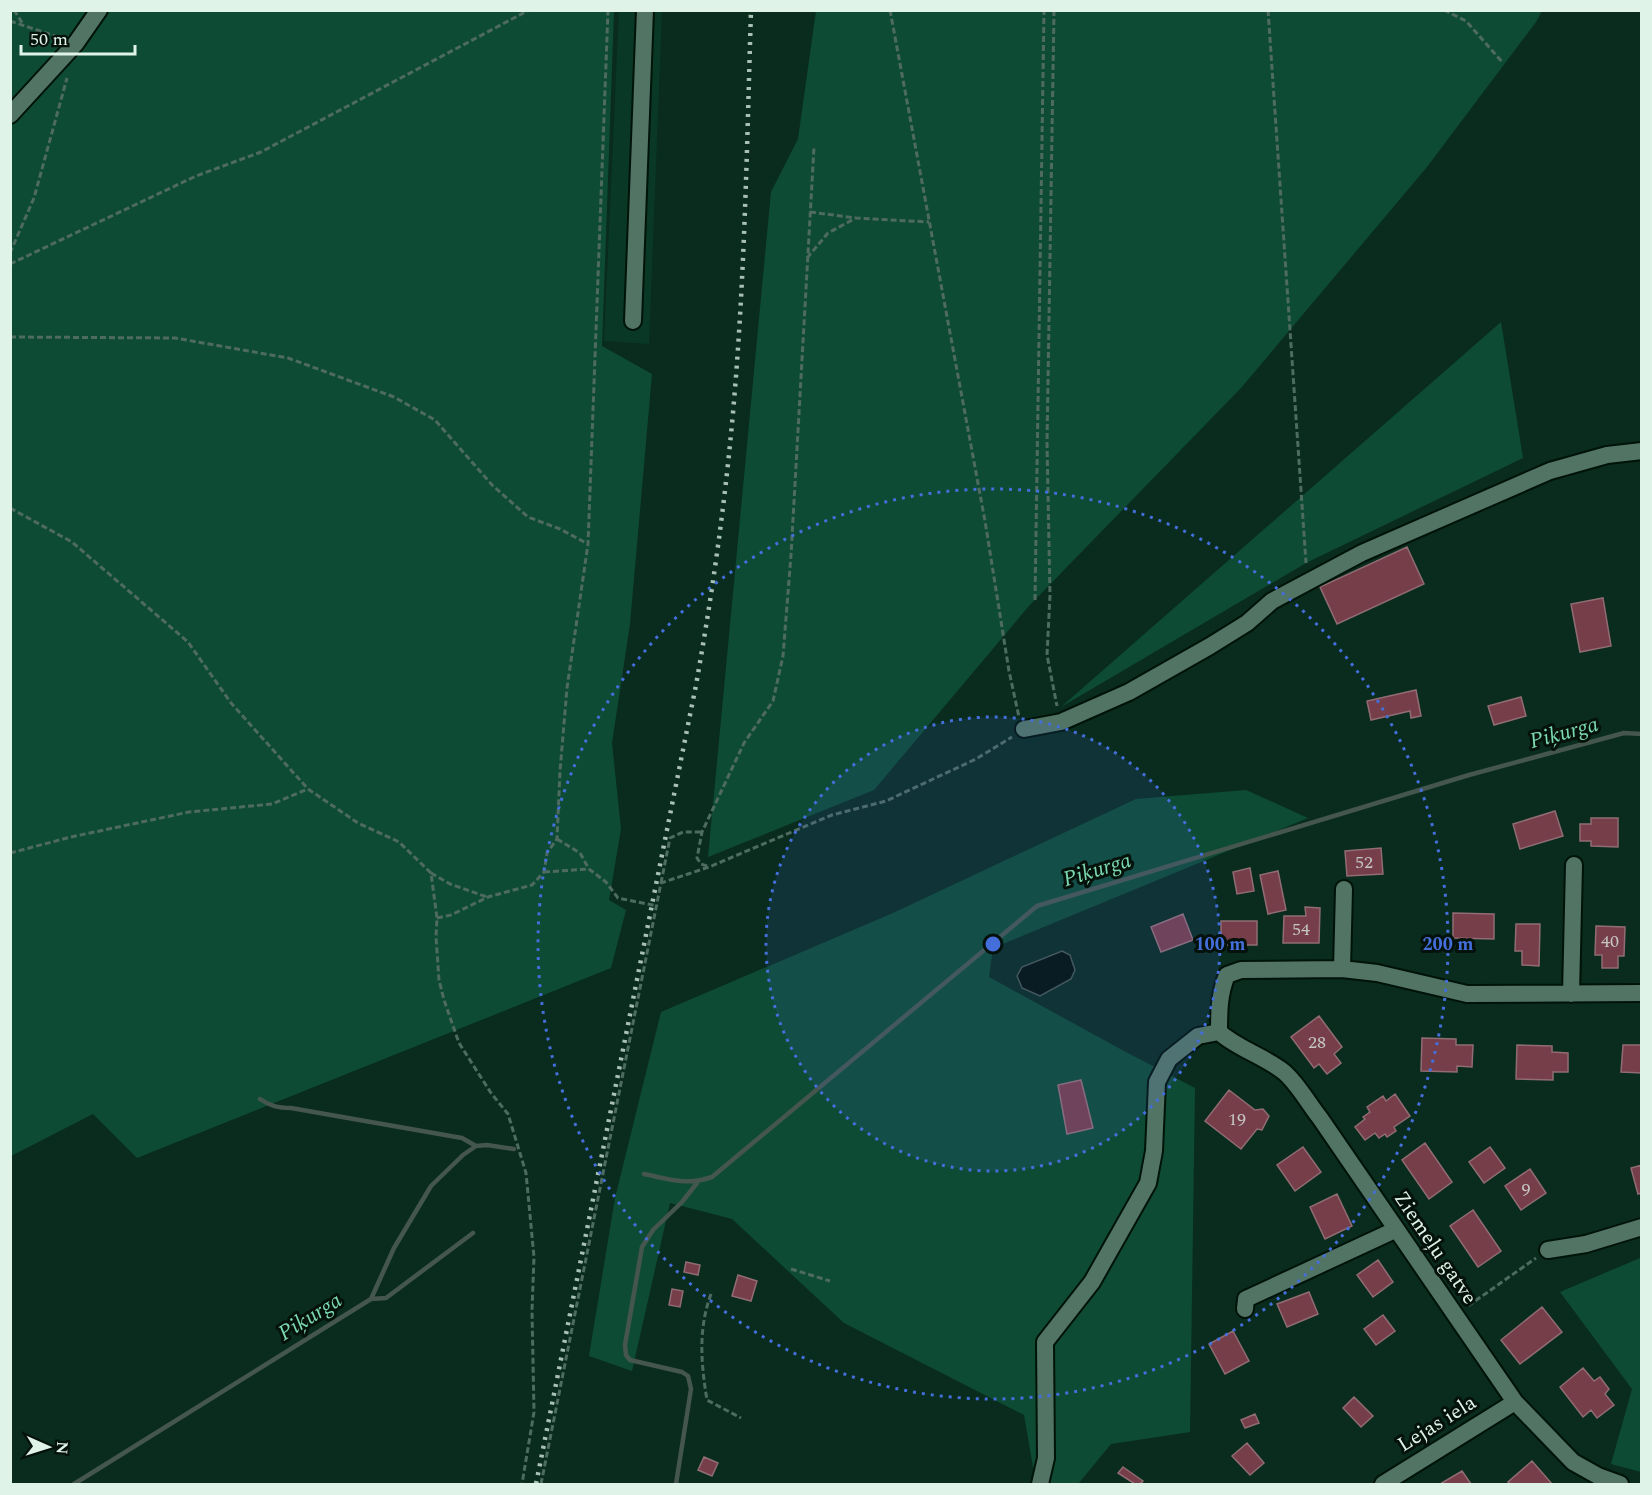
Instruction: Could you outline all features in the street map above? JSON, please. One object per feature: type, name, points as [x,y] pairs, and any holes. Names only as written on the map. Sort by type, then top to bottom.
[{"type":"street","points":[[10,115],[76,43],[99,10]]},
{"type":"street","points":[[633,321],[645,10]]},
{"type":"street","points":[[1024,729],[1061,722],[1139,686],[1247,623],[1272,601],[1362,553],[1550,471],[1607,455],[1641,451]]},
{"type":"street","points":[[1571,994],[1574,866]]},
{"type":"street","points":[[1342,969],[1344,889]]},
{"type":"street","points":[[1040,1485],[1046,1458],[1045,1342],[1092,1282],[1148,1183],[1154,1151],[1157,1082],[1169,1059],[1198,1036],[1219,1032],[1222,987],[1227,975],[1241,970],[1342,969],[1377,973],[1467,993],[1641,993]]},
{"type":"street","name":"Ziemeļu gatve","points":[[1219,1032],[1230,1042],[1258,1055],[1285,1073],[1320,1118],[1515,1402],[1573,1462],[1620,1485]]},
{"type":"street","points":[[1548,1251],[1586,1244],[1641,1227]]},
{"type":"street","points":[[1245,1309],[1246,1299],[1395,1230]]},
{"type":"street","name":"Lejas iela","points":[[1383,1485],[1515,1402]]},
{"type":"path","points":[[14,10],[25,25]]},
{"type":"path","points":[[10,264],[196,176],[261,152],[529,10]]},
{"type":"path","points":[[437,918],[451,915],[488,897],[532,885],[544,872],[547,853],[557,839],[567,688],[588,544],[608,10]]},
{"type":"path","points":[[661,883],[709,867],[832,815],[886,801],[976,759],[1024,729],[1015,707],[985,521],[890,10]]},
{"type":"path","points":[[1035,600],[1044,10]]},
{"type":"path","points":[[1054,10],[1047,443],[1050,595],[1047,655],[1053,694],[1061,722]]},
{"type":"path","points":[[1268,10],[1306,563]]},
{"type":"path","points":[[1444,10],[1466,21],[1503,63]]},
{"type":"path","points":[[10,21],[76,43]]},
{"type":"path","points":[[10,253],[34,198],[67,76]]},
{"type":"path","points":[[709,867],[701,864],[697,858],[702,832],[744,743],[773,701],[783,656],[792,544],[814,147]]},
{"type":"path","points":[[810,212],[856,218],[929,222]]},
{"type":"path","points":[[807,258],[828,233],[856,218]]},
{"type":"path","points":[[10,336],[175,338],[288,358],[394,397],[435,420],[492,485],[528,517],[560,529],[588,544]]},
{"type":"path","points":[[10,508],[72,542],[188,642],[231,703],[308,789],[358,823],[399,842],[431,873],[450,884],[488,897]]},
{"type":"path","points":[[10,853],[71,837],[189,812],[272,804],[308,789]]},
{"type":"path","points":[[541,1485],[670,838],[683,832],[702,832]]},
{"type":"path","points":[[557,839],[580,853],[589,869],[606,882],[618,898],[657,906]]},
{"type":"path","points":[[544,872],[589,869]]},
{"type":"path","points":[[431,873],[437,918],[439,980],[448,1011],[459,1043],[491,1093],[508,1114],[526,1173],[534,1257],[532,1310],[534,1412],[522,1485]]},
{"type":"path","points":[[1454,1316],[1548,1251]]},
{"type":"path","points":[[791,1269],[830,1281]]},
{"type":"path","points":[[711,1294],[705,1312],[701,1339],[707,1400],[741,1418]]},
{"type":"shaded area","points":[[11,11],[614,11],[602,346],[652,374],[630,624],[612,743],[621,829],[609,900],[626,910],[611,968],[137,1158],[93,1114],[11,1156]]},
{"type":"shaded area","points":[[619,11],[662,11],[649,344],[604,341]]},
{"type":"shaded area","points":[[816,11],[1542,11],[1427,167],[1241,388],[1028,607],[874,790],[708,857],[771,192],[798,139]]},
{"type":"shaded area","points":[[1501,322],[1523,458],[1306,563],[1061,707]]},
{"type":"shaded area","points":[[1246,790],[1308,818],[993,948],[989,977],[1195,1088],[1190,1432],[1111,1444],[1078,1484],[1036,1484],[1024,1415],[844,1323],[732,1219],[670,1203],[632,1371],[589,1356],[615,1198],[661,1012],[893,913],[1136,799]]},
{"type":"shaded area","points":[[1062,951],[1070,955],[1075,970],[1071,979],[1040,996],[1022,988],[1017,976],[1022,967]]},
{"type":"shaded area","points":[[1640,1258],[1642,1261],[1641,1472],[1611,1464],[1632,1389],[1560,1292]]},
{"type":"building","points":[[1407,547],[1424,584],[1337,624],[1320,587]]},
{"type":"building","points":[[1603,598],[1611,646],[1580,652],[1571,604]]},
{"type":"building","points":[[1416,690],[1421,716],[1411,718],[1410,711],[1371,720],[1367,701]]},
{"type":"building","points":[[1521,697],[1526,716],[1494,725],[1488,706]]},
{"type":"building","points":[[1555,811],[1563,836],[1520,849],[1513,824]]},
{"type":"building","points":[[1591,818],[1618,818],[1618,847],[1591,846],[1591,841],[1580,841],[1580,824],[1591,824]]},
{"type":"building","points":[[1381,848],[1383,874],[1347,876],[1345,851]]},
{"type":"building","points":[[1250,868],[1254,891],[1237,894],[1233,872]]},
{"type":"building","points":[[1278,871],[1286,910],[1268,914],[1260,875]]},
{"type":"building","points":[[1305,907],[1320,908],[1319,943],[1283,943],[1284,916],[1306,916]]},
{"type":"building","points":[[1453,913],[1494,914],[1494,939],[1453,938]]},
{"type":"building","points":[[1183,914],[1193,940],[1161,952],[1151,927]]},
{"type":"building","points":[[1221,921],[1257,921],[1257,945],[1221,945]]},
{"type":"building","points":[[1516,924],[1540,924],[1539,966],[1522,965],[1522,951],[1515,951]]},
{"type":"building","points":[[1596,926],[1625,927],[1624,956],[1618,956],[1618,968],[1602,968],[1602,955],[1595,955]]},
{"type":"building","points":[[1319,1016],[1342,1047],[1334,1054],[1341,1063],[1327,1074],[1319,1064],[1314,1068],[1291,1037]]},
{"type":"building","points":[[1422,1038],[1456,1039],[1456,1045],[1473,1045],[1472,1067],[1457,1066],[1457,1072],[1421,1071]]},
{"type":"building","points":[[1517,1045],[1552,1046],[1552,1052],[1568,1053],[1568,1072],[1553,1072],[1553,1080],[1516,1079]]},
{"type":"building","points":[[1623,1045],[1642,1045],[1642,1073],[1621,1072]]},
{"type":"building","points":[[1081,1080],[1093,1128],[1067,1134],[1058,1085]]},
{"type":"building","points":[[1229,1090],[1255,1110],[1263,1109],[1269,1116],[1262,1130],[1257,1129],[1241,1149],[1205,1121]]},
{"type":"building","points":[[1395,1094],[1410,1116],[1394,1127],[1396,1131],[1387,1137],[1385,1134],[1379,1138],[1375,1133],[1365,1140],[1355,1127],[1370,1112],[1367,1107],[1383,1096],[1386,1101]]},
{"type":"building","points":[[1425,1143],[1452,1182],[1429,1199],[1402,1160]]},
{"type":"building","points":[[1303,1147],[1321,1172],[1295,1191],[1277,1165]]},
{"type":"building","points":[[1490,1147],[1505,1168],[1484,1183],[1469,1162]]},
{"type":"building","points":[[1642,1165],[1642,1193],[1638,1194],[1631,1168]]},
{"type":"building","points":[[1530,1169],[1546,1193],[1521,1210],[1505,1186]]},
{"type":"building","points":[[1337,1194],[1352,1226],[1325,1239],[1310,1207]]},
{"type":"building","points":[[1473,1210],[1501,1251],[1478,1267],[1450,1226]]},
{"type":"building","points":[[1378,1260],[1393,1282],[1373,1297],[1357,1275]]},
{"type":"building","points":[[686,1262],[700,1265],[698,1275],[684,1272]]},
{"type":"building","points":[[738,1275],[757,1281],[751,1301],[732,1296]]},
{"type":"building","points":[[672,1289],[683,1291],[680,1307],[669,1305]]},
{"type":"building","points":[[1309,1292],[1318,1314],[1287,1327],[1277,1304]]},
{"type":"building","points":[[1542,1307],[1562,1332],[1520,1364],[1501,1340]]},
{"type":"building","points":[[1383,1315],[1395,1331],[1376,1345],[1364,1329]]},
{"type":"building","points":[[1233,1331],[1249,1361],[1225,1374],[1209,1344]]},
{"type":"building","points":[[1583,1368],[1594,1381],[1600,1377],[1609,1389],[1605,1394],[1614,1405],[1597,1418],[1591,1410],[1583,1417],[1560,1387]]},
{"type":"building","points":[[1354,1397],[1373,1416],[1361,1427],[1343,1408]]},
{"type":"building","points":[[1255,1414],[1259,1423],[1245,1428],[1241,1420]]},
{"type":"building","points":[[1247,1443],[1264,1463],[1250,1475],[1232,1456]]},
{"type":"building","points":[[704,1457],[718,1463],[712,1476],[698,1470]]},
{"type":"building","points":[[1532,1461],[1552,1484],[1511,1484],[1508,1482]]},
{"type":"building","points":[[1123,1467],[1143,1481],[1135,1484],[1118,1473]]},
{"type":"building","points":[[1462,1471],[1471,1484],[1440,1484]]},
{"type":"waterway","name":"Piķurga","points":[[644,1174],[686,1181],[712,1177],[1037,906],[1469,775],[1624,733],[1642,734]]},
{"type":"waterway","points":[[260,1099],[278,1107],[462,1138],[476,1146]]},
{"type":"waterway","name":"Piķurga","points":[[74,1484],[371,1299],[394,1248],[431,1186],[463,1155],[476,1146],[487,1145],[514,1149]]},
{"type":"waterway","points":[[676,1484],[691,1389],[688,1376],[682,1372],[630,1360],[626,1355],[625,1345],[642,1247],[653,1230],[682,1202],[697,1183]]},
{"type":"waterway","points":[[371,1299],[386,1298],[473,1233]]},
{"type":"railway","points":[[536,1484],[696,685],[713,578],[727,472],[738,352],[751,10]]}]
